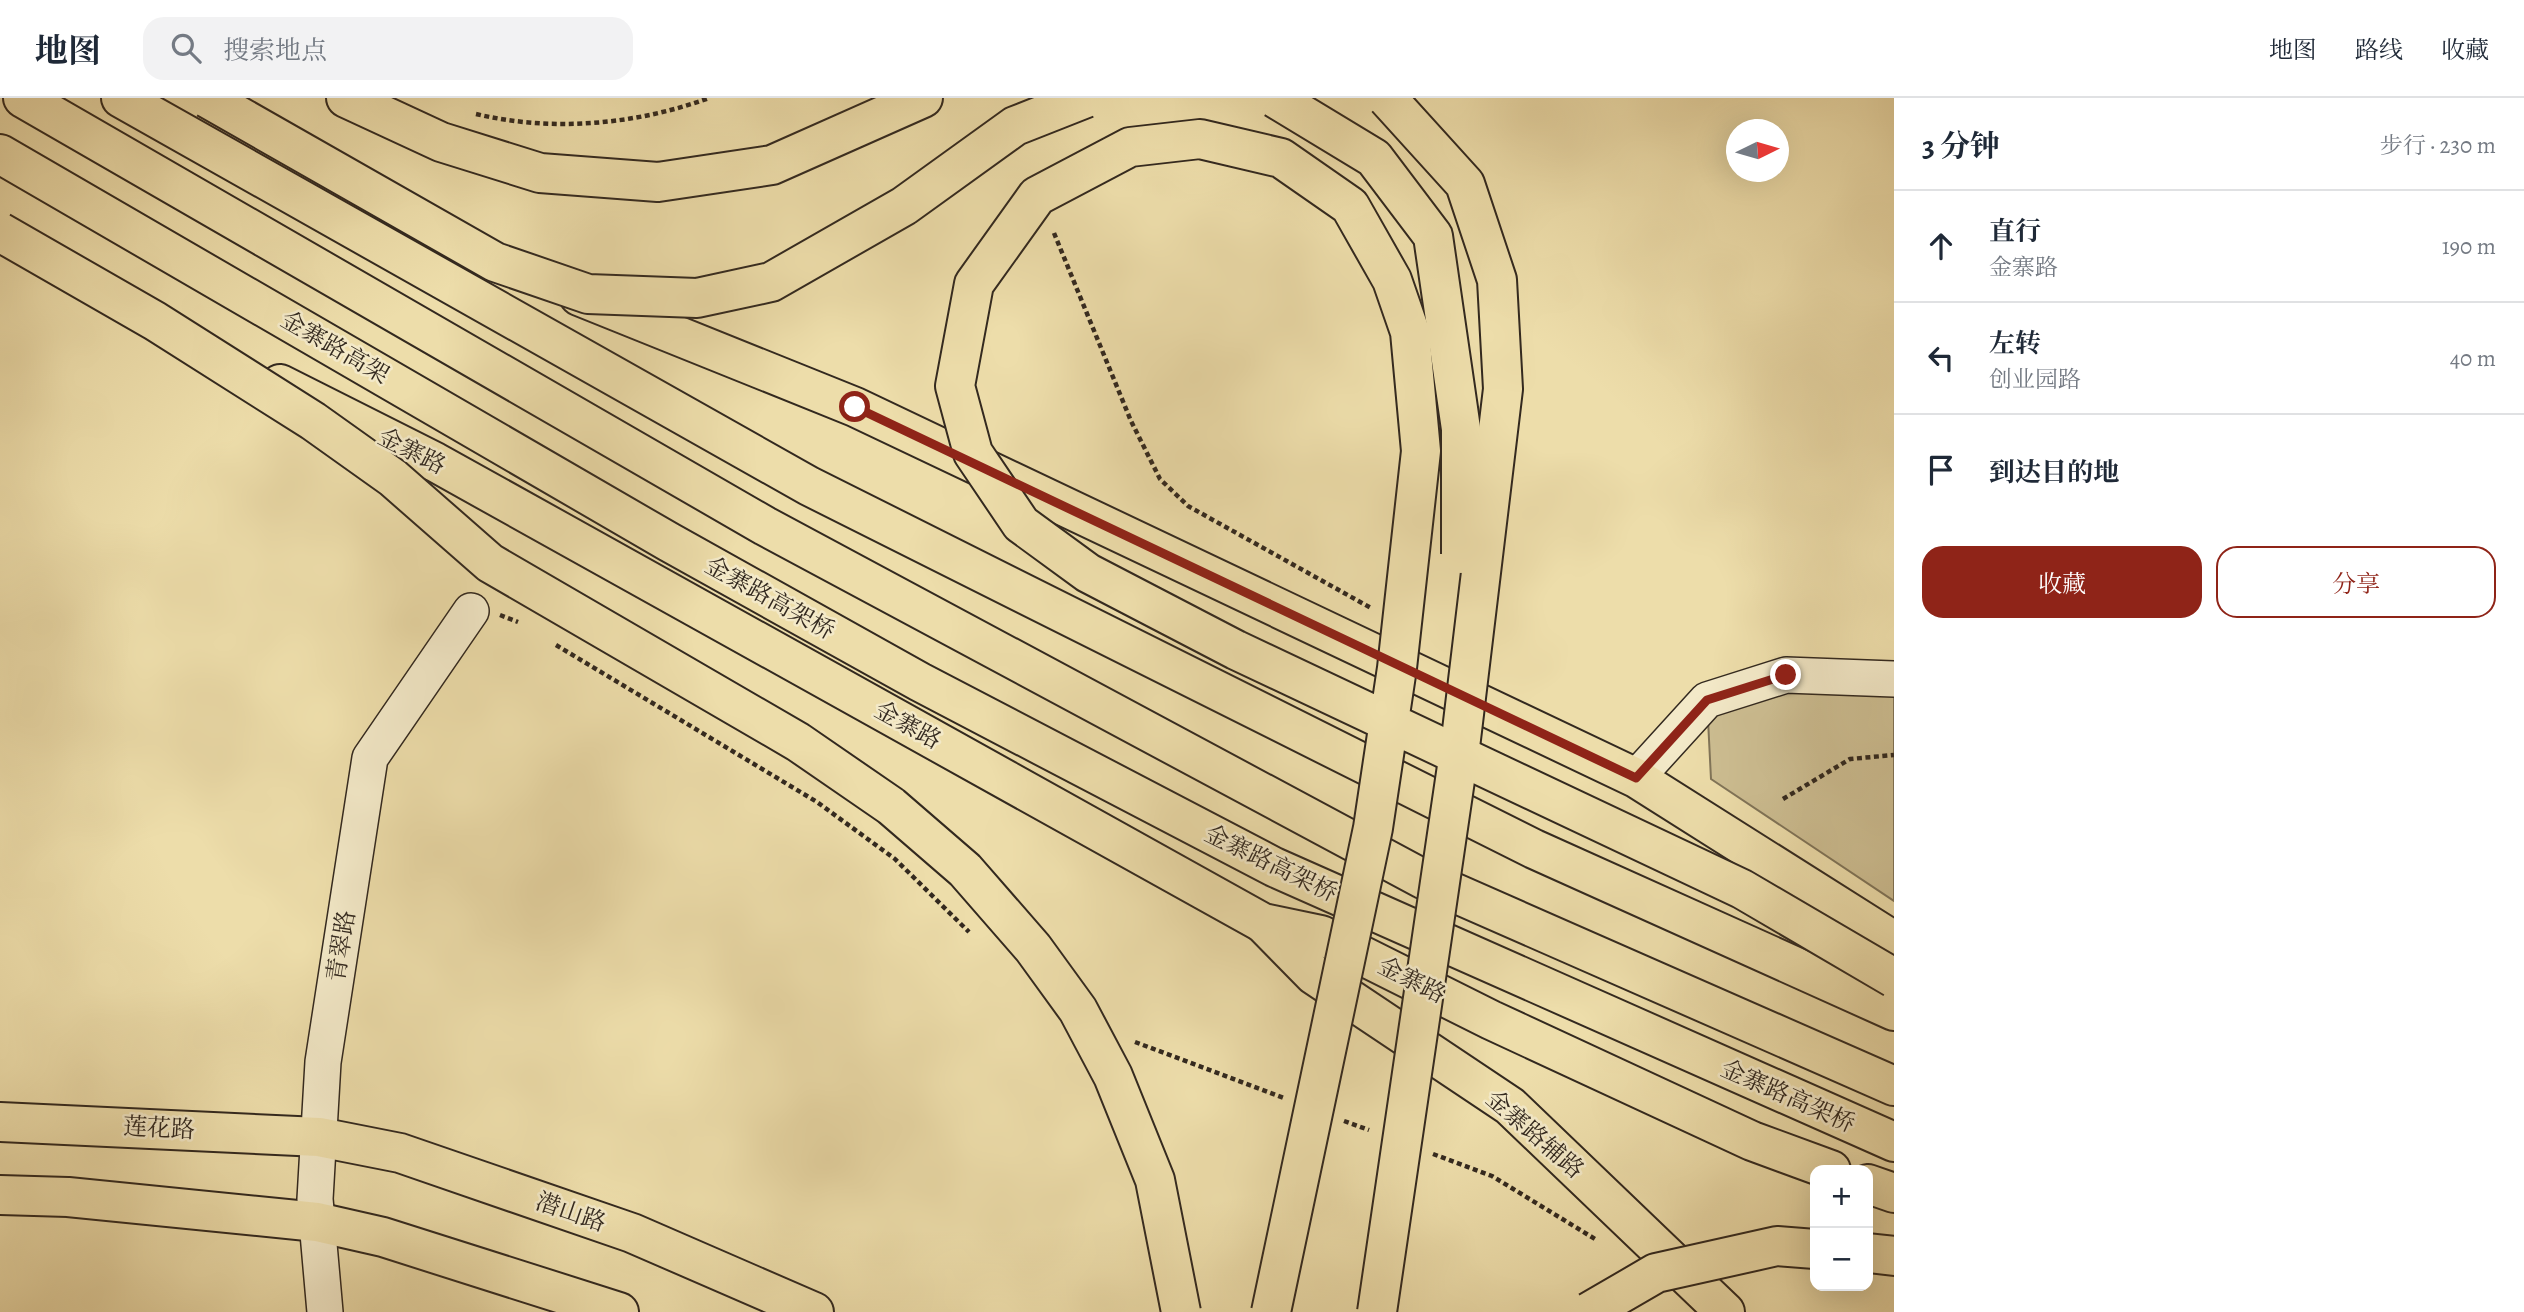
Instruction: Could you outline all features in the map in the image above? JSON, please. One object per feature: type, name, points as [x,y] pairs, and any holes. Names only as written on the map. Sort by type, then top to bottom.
[{"type":"main road","name":"金寨路高架桥","points":[[23,98],[678,477],[1423,879],[1894,1086]]},
{"type":"main road","points":[[121,98],[809,486],[1534,849],[1894,1011]]},
{"type":"main road","points":[[191,98],[421,233],[855,407],[1636,778],[1894,941]]},
{"type":"main road","points":[[207,98],[495,262],[588,294],[697,298],[771,282],[905,206],[1015,126],[1086,98]]},
{"type":"main road","points":[[346,98],[440,142],[540,173],[658,182],[772,166],[923,98]]},
{"type":"main road","points":[[1275,98],[1374,158],[1433,236],[1461,429],[1461,738]]},
{"type":"main road","points":[[1377,1312],[1461,738],[1503,389],[1497,280],[1465,184],[1387,98]]},
{"type":"main road","points":[[1271,1312],[1373,828],[1387,735],[1389,721],[1397,668],[1421,451],[1410,332],[1392,280],[1350,206],[1281,158],[1200,139],[1130,147],[1037,196],[974,284],[954,386],[973,453],[1021,524],[1088,573],[1236,650],[1347,702],[1371,714],[1384,720],[1396,726],[1569,807],[1631,837],[1742,889],[1894,978]]},
{"type":"main road","name":"金寨路高架","points":[[0,154],[669,542]]},
{"type":"main road","points":[[0,232],[155,321],[313,421],[393,478],[490,563],[798,741],[891,806],[965,870],[1048,968],[1078,1010],[1113,1076],[1155,1180],[1181,1312]]},
{"type":"main road","name":"金寨路","points":[[0,243],[435,462],[1263,923],[1321,935],[1491,1020],[1752,1141],[1818,1165]]},
{"type":"main road","name":"金寨路高架桥","points":[[669,542],[920,682],[1274,867],[1894,1142]]},
{"type":"main road","name":"金寨路辅路","points":[[1263,923],[1314,975],[1510,1106],[1726,1312]]},
{"type":"main road","name":"莲花路","points":[[0,1122],[318,1137]]},
{"type":"main road","name":"潜山路","points":[[318,1137],[400,1153],[632,1233],[814,1312]]},
{"type":"main road","points":[[1873,1186],[1894,1193]]},
{"type":"main road","points":[[0,1195],[68,1197],[317,1222],[383,1237],[619,1312]]},
{"type":"main road","points":[[1589,1312],[1656,1273],[1777,1245],[1810,1248]]},
{"type":"main road","points":[[1873,1254],[1894,1256]]},
{"type":"street","name":"青翠路","points":[[325,1312],[315,1199],[323,1062],[370,758],[471,611]]},
{"type":"street","points":[[1636,778],[1707,700],[1786,675],[1894,679]]},
{"type":"path","points":[[472,113],[509,122],[602,123],[676,110],[709,98]]},
{"type":"path","points":[[1051,226],[1131,421],[1160,479],[1188,506],[1378,612]]},
{"type":"path","points":[[1783,799],[1850,759],[1894,755]]},
{"type":"shaded area","points":[[1894,679],[1894,901],[1711,779],[1707,700]]},
{"type":"route","points":[[855,407],[1636,778],[1707,700],[1786,675]]}]
